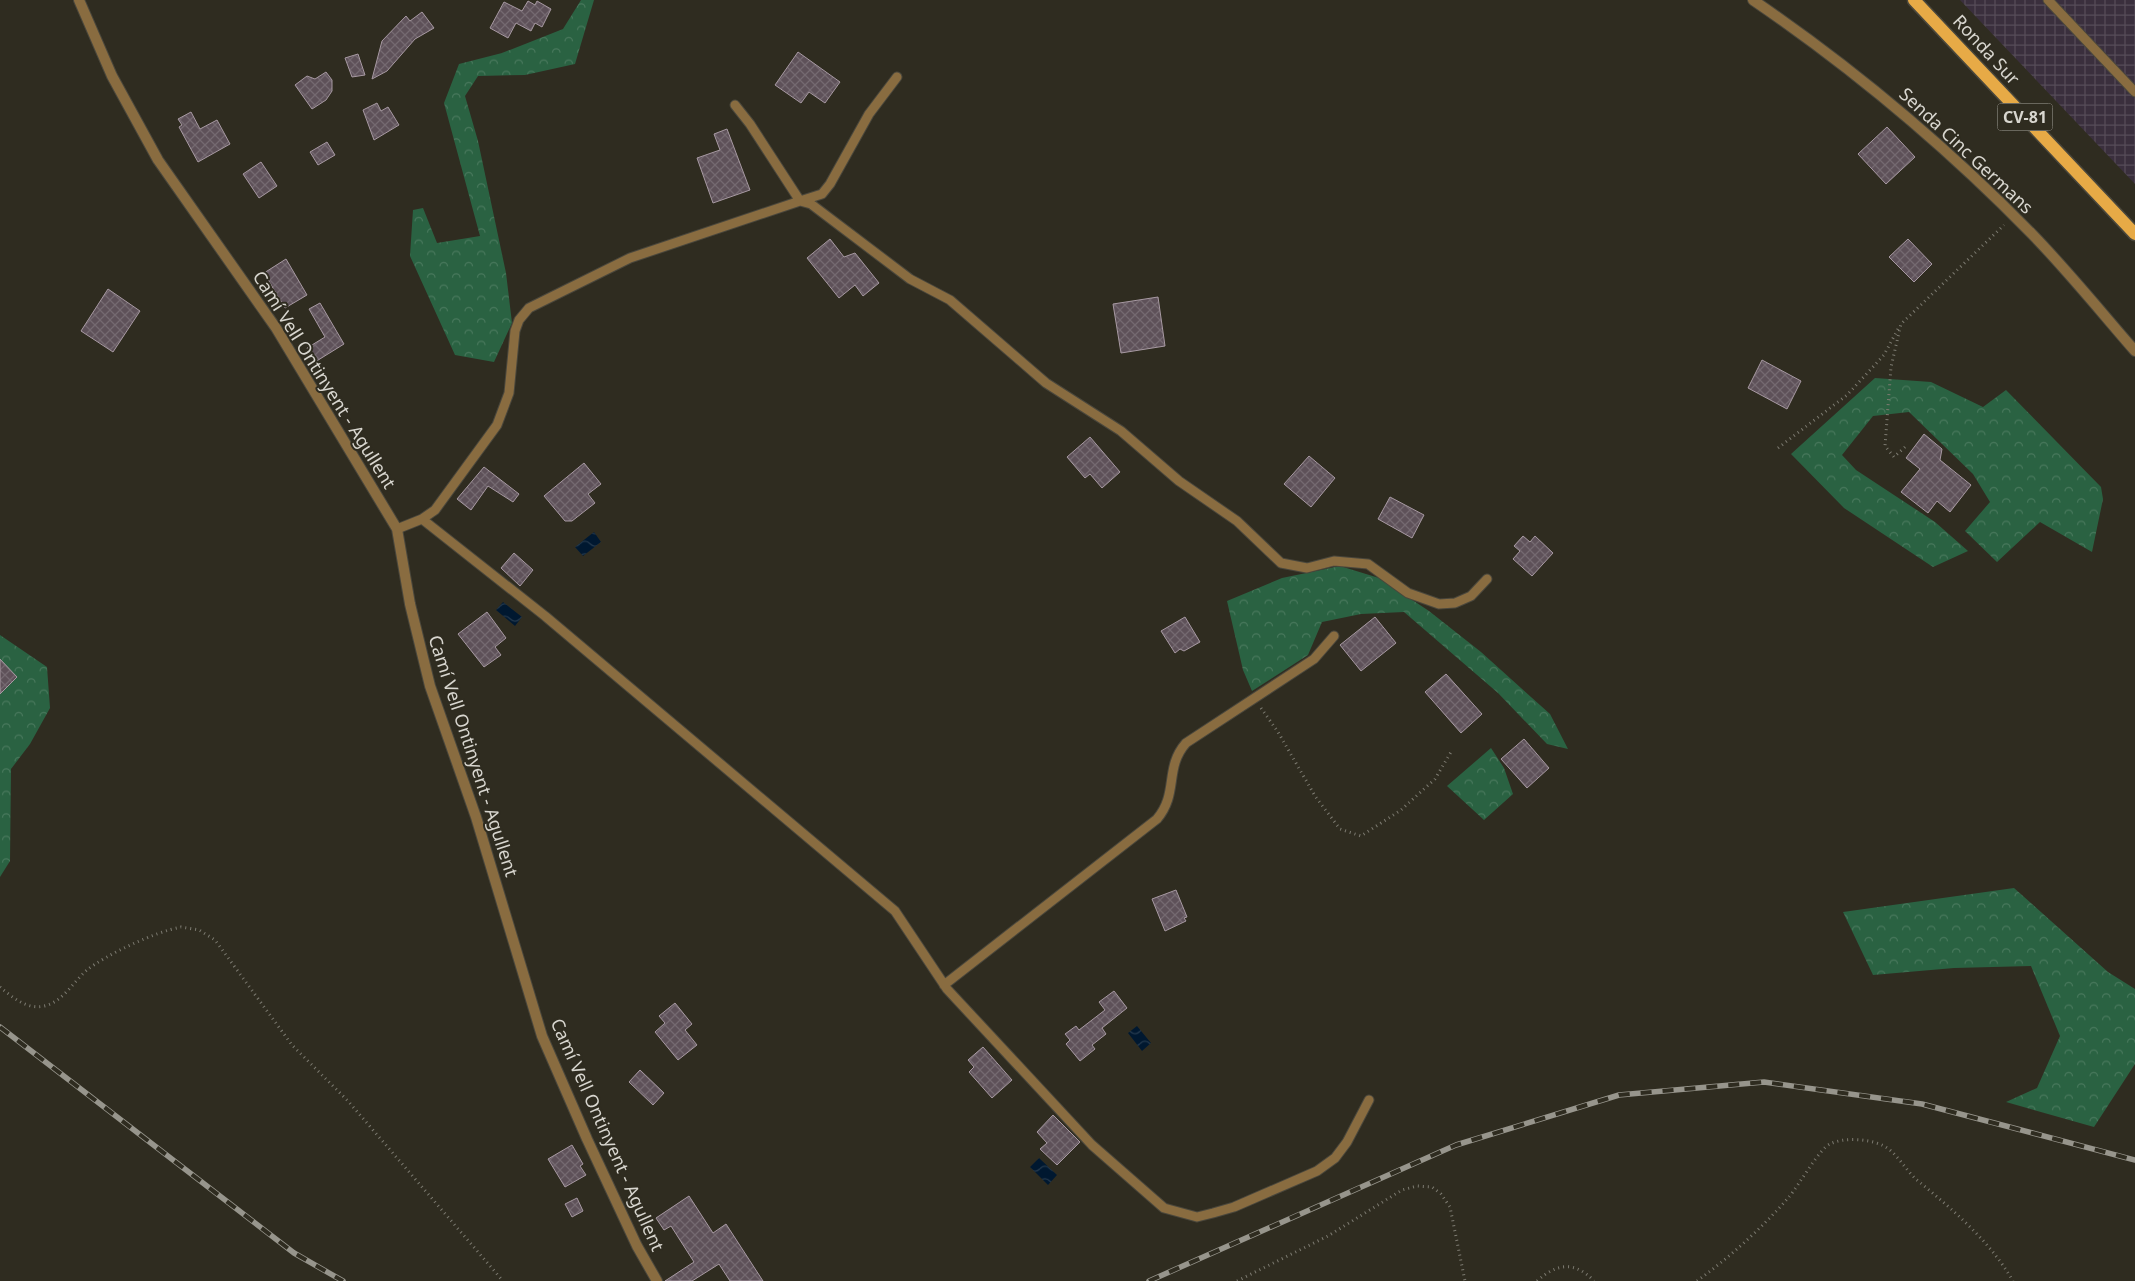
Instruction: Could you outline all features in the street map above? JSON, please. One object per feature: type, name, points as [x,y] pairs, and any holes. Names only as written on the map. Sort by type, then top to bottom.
[{"type":"main road","name":"Ronda Sur","points":[[1914,0],[2135,234]]},
{"type":"street","name":"Camí Vell Ontinyent - Agullent","points":[[79,0],[112,76],[158,160],[276,328],[396,529],[410,604],[430,686],[476,817],[542,1036],[587,1139],[657,1281]]},
{"type":"street","name":"Senda Cinc Germans","points":[[1753,0],[1850,69],[1898,108],[1966,169],[2033,235],[2135,351]]},
{"type":"lane","points":[[2048,0],[2135,92]]},
{"type":"lane","points":[[396,529],[422,519],[435,510],[497,425],[509,393],[515,331],[519,320],[529,308],[630,258],[822,194],[830,184],[870,114],[897,77]]},
{"type":"lane","points":[[734,105],[750,124],[800,202],[812,204],[910,279],[950,300],[1046,383],[1121,431],[1179,481],[1237,521],[1281,563],[1307,568],[1334,560],[1368,564],[1408,593],[1439,604],[1455,603],[1470,596],[1486,579]]},
{"type":"lane","points":[[422,519],[545,616],[896,911],[944,985],[1092,1145],[1146,1195],[1164,1208],[1197,1216],[1234,1208],[1317,1171],[1335,1158],[1347,1142],[1369,1100]]},
{"type":"lane","points":[[944,985],[1157,819],[1166,809],[1170,797],[1173,766],[1177,753],[1186,743],[1314,659],[1334,636]]},
{"type":"path","points":[[1778,448],[1847,395],[1884,355],[1901,324],[2013,216]]},
{"type":"path","points":[[1901,324],[1891,367],[1885,446],[1894,457],[1905,447]]},
{"type":"path","points":[[1244,706],[1261,707],[1278,732],[1315,796],[1340,829],[1361,836],[1401,810],[1435,778],[1451,752]]},
{"type":"path","points":[[0,987],[20,1002],[42,1006],[56,1000],[88,970],[117,952],[181,927],[190,927],[208,934],[223,950],[252,994],[292,1045],[348,1101],[503,1281]]},
{"type":"path","points":[[1696,1281],[1725,1261],[1774,1212],[1801,1182],[1817,1156],[1829,1144],[1842,1140],[1863,1140],[1882,1146],[1893,1153],[1914,1177],[1974,1230],[2013,1281]]},
{"type":"path","points":[[1237,1281],[1328,1236],[1402,1190],[1416,1186],[1432,1187],[1441,1194],[1450,1207],[1465,1281]]},
{"type":"path","points":[[1537,1281],[1544,1274],[1564,1265],[1584,1270],[1594,1281]]},
{"type":"shaded area","points":[[1960,0],[2135,0],[2135,184]]},
{"type":"green space","points":[[581,0],[594,0],[575,64],[525,75],[478,76],[465,96],[478,141],[506,273],[512,323],[494,362],[455,355],[410,256],[413,210],[423,208],[437,243],[480,236],[444,103],[459,64],[502,53],[563,29]]},
{"type":"green space","points":[[1875,378],[1931,382],[1983,407],[2006,390],[2101,487],[2103,499],[2092,552],[2040,522],[1997,562],[1965,531],[1990,502],[1973,474],[1909,412],[1873,416],[1842,455],[1856,470],[1935,522],[1968,551],[1933,567],[1844,508],[1791,454]]},
{"type":"green space","points":[[1340,566],[1379,578],[1429,611],[1481,652],[1550,714],[1568,749],[1547,744],[1498,693],[1404,612],[1361,614],[1322,622],[1308,655],[1252,691],[1243,670],[1227,601],[1282,578]]},
{"type":"green space","points":[[0,635],[47,667],[50,708],[30,744],[11,769],[10,861],[0,877]]},
{"type":"green space","points":[[1491,748],[1504,768],[1513,794],[1484,820],[1447,786]]},
{"type":"green space","points":[[2014,888],[2108,972],[2135,989],[2135,1064],[2094,1127],[2006,1102],[2037,1088],[2060,1036],[2031,966],[1954,968],[1873,975],[1843,912]]},
{"type":"water","points":[[594,532],[601,542],[583,556],[575,547]]},
{"type":"water","points":[[503,602],[522,617],[515,626],[496,610]]},
{"type":"water","points":[[1137,1026],[1151,1043],[1142,1051],[1128,1033]]},
{"type":"water","points":[[1039,1158],[1057,1175],[1048,1185],[1030,1167]]},
{"type":"building","points":[[528,1],[535,5],[537,1],[551,9],[542,27],[535,23],[531,31],[516,23],[508,38],[490,28],[504,2],[522,11]]},
{"type":"building","points":[[422,12],[434,28],[415,39],[387,71],[372,79],[382,41],[406,16],[410,21]]},
{"type":"building","points":[[798,52],[840,82],[825,103],[809,92],[801,103],[775,85]]},
{"type":"building","points":[[358,54],[365,75],[352,77],[345,58]]},
{"type":"building","points":[[326,72],[332,80],[332,91],[326,100],[312,109],[295,85],[307,76],[315,79]]},
{"type":"building","points":[[377,103],[381,111],[388,107],[399,125],[374,140],[363,110]]},
{"type":"building","points":[[191,112],[200,129],[217,120],[230,144],[198,162],[179,127],[182,125],[178,119]]},
{"type":"building","points":[[1887,127],[1915,157],[1886,184],[1858,154]]},
{"type":"building","points":[[727,129],[750,190],[713,203],[697,158],[720,150],[714,134]]},
{"type":"building","points":[[327,142],[335,155],[318,165],[310,152]]},
{"type":"building","points":[[261,162],[277,186],[259,198],[243,174]]},
{"type":"building","points":[[830,239],[844,257],[855,253],[879,283],[863,296],[855,285],[839,298],[807,258]]},
{"type":"building","points":[[1908,239],[1932,264],[1914,282],[1889,257]]},
{"type":"building","points":[[286,259],[307,295],[285,308],[264,273]]},
{"type":"building","points":[[108,289],[140,311],[113,352],[81,331]]},
{"type":"building","points":[[1158,297],[1165,346],[1121,353],[1113,304]]},
{"type":"building","points":[[320,303],[344,344],[315,362],[307,348],[325,337],[309,309]]},
{"type":"building","points":[[1762,360],[1801,381],[1787,409],[1748,388]]},
{"type":"building","points":[[1924,434],[1942,449],[1940,460],[1971,485],[1950,512],[1937,501],[1928,513],[1901,492],[1920,469],[1906,458]]},
{"type":"building","points":[[1090,437],[1120,472],[1102,488],[1090,474],[1085,478],[1067,457]]},
{"type":"building","points":[[1309,456],[1335,478],[1311,507],[1284,484]]},
{"type":"building","points":[[584,463],[601,484],[588,494],[595,503],[572,521],[565,521],[544,496]]},
{"type":"building","points":[[484,467],[519,494],[513,502],[488,486],[471,510],[457,499]]},
{"type":"building","points":[[1390,497],[1424,515],[1412,538],[1378,519]]},
{"type":"building","points":[[1523,536],[1530,542],[1535,536],[1553,553],[1532,576],[1513,559],[1520,551],[1514,546]]},
{"type":"building","points":[[514,553],[533,570],[520,586],[501,568]]},
{"type":"building","points":[[487,612],[506,638],[495,647],[501,655],[484,667],[458,634]]},
{"type":"building","points":[[1185,617],[1200,642],[1184,651],[1180,649],[1175,653],[1161,631]]},
{"type":"building","points":[[1375,617],[1396,643],[1361,671],[1340,645]]},
{"type":"building","points":[[0,659],[17,677],[0,694]]},
{"type":"building","points":[[1446,674],[1482,714],[1461,733],[1425,692]]},
{"type":"building","points":[[1524,739],[1549,768],[1527,788],[1501,759]]},
{"type":"building","points":[[1176,890],[1187,917],[1184,918],[1186,921],[1165,931],[1152,899]]},
{"type":"building","points":[[1114,991],[1127,1008],[1102,1028],[1106,1034],[1092,1045],[1095,1049],[1080,1061],[1066,1044],[1070,1040],[1065,1034],[1076,1026],[1079,1030],[1105,1010],[1099,1002]]},
{"type":"building","points":[[675,1003],[692,1024],[685,1030],[697,1045],[678,1060],[655,1032],[665,1023],[659,1016]]},
{"type":"building","points":[[983,1047],[1012,1080],[992,1098],[969,1072],[974,1067],[968,1060]]},
{"type":"building","points":[[640,1070],[664,1093],[653,1105],[629,1082]]},
{"type":"building","points":[[1053,1115],[1080,1142],[1057,1165],[1040,1149],[1047,1143],[1037,1132]]},
{"type":"building","points":[[572,1145],[583,1164],[580,1166],[586,1175],[565,1187],[548,1159]]},
{"type":"building","points":[[689,1196],[713,1233],[726,1224],[763,1281],[730,1281],[719,1264],[692,1281],[665,1281],[694,1262],[671,1226],[664,1230],[656,1218]]},
{"type":"building","points":[[577,1198],[583,1211],[572,1217],[565,1204]]},
{"type":"railway","points":[[0,1027],[294,1253],[343,1281]]},
{"type":"railway","points":[[1149,1281],[1456,1145],[1619,1095],[1764,1082],[1922,1104],[2135,1160]]}]
